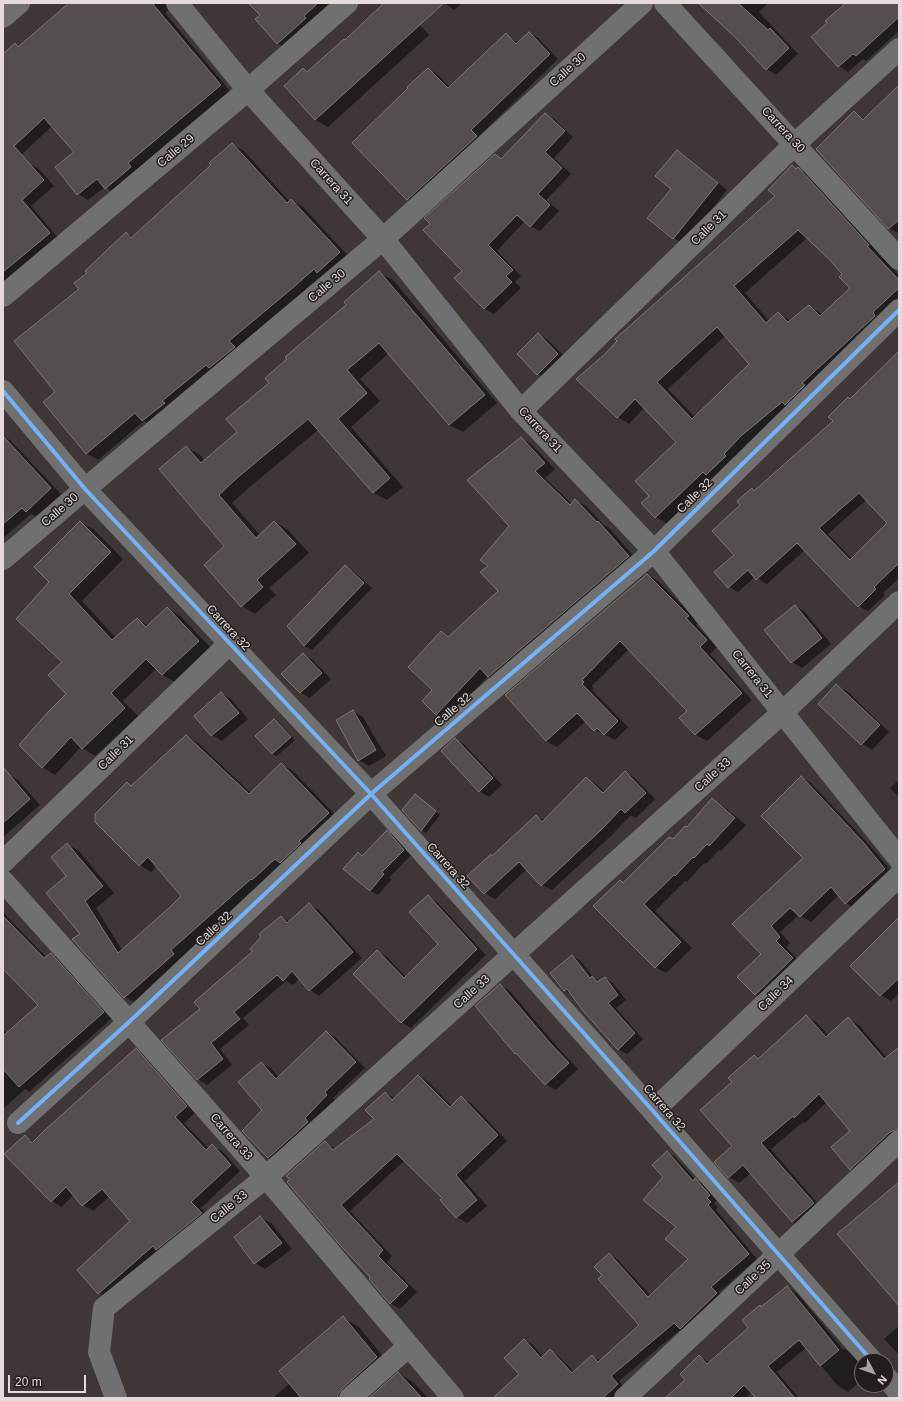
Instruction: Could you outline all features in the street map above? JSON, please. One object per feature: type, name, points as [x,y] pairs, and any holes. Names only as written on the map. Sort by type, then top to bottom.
[{"type":"street","points":[[3,17],[19,3]]},
{"type":"street","name":"Carrera 31","points":[[176,3],[248,90],[383,240],[521,411],[654,551],[899,859]]},
{"type":"street","name":"Calle 29","points":[[3,296],[248,90],[347,3]]},
{"type":"street","name":"Calle 30","points":[[3,559],[383,240],[642,3]]},
{"type":"street","name":"Carrera 30","points":[[665,3],[899,258]]},
{"type":"street","name":"Calle 31","points":[[521,411],[795,144],[899,49]]},
{"type":"street","name":"Calle 32","points":[[18,1123],[129,1022],[370,794],[654,551],[899,310]]},
{"type":"street","name":"Carrera 32","points":[[3,391],[85,489],[370,794],[514,954],[865,1353]]},
{"type":"street","name":"Calle 33","points":[[116,1398],[99,1352],[104,1308],[266,1177],[783,712],[899,602]]},
{"type":"street","name":"Calle 31","points":[[3,862],[229,644]]},
{"type":"street","name":"Calle 34","points":[[653,1111],[899,876]]},
{"type":"street","name":"Carrera 33","points":[[3,881],[266,1177],[453,1398]]},
{"type":"street","name":"Calle 35","points":[[625,1398],[899,1141]]},
{"type":"street","points":[[350,1398],[409,1346]]},
{"type":"building","points":[[69,3],[152,3],[221,85],[128,163],[131,167],[105,189],[97,179],[77,195],[55,167],[74,152],[44,118],[14,146],[44,180],[22,200],[50,233],[3,272],[3,54],[15,43],[18,47]]},
{"type":"building","points":[[248,3],[318,3],[304,16],[306,18],[277,44],[255,19],[260,15]]},
{"type":"building","points":[[384,3],[444,3],[315,120],[284,86],[303,68],[307,72],[344,39],[345,40]]},
{"type":"building","points":[[698,3],[738,3],[768,30],[770,28],[789,48],[766,70],[734,36]]},
{"type":"building","points":[[846,3],[899,3],[899,17],[856,56],[853,54],[838,67],[811,37],[827,23],[825,21]]},
{"type":"building","points":[[529,32],[550,54],[471,130],[477,136],[407,200],[352,143],[408,88],[407,87],[428,68],[448,88],[506,33],[516,44]]},
{"type":"building","points":[[899,85],[899,220],[888,229],[816,149],[854,111],[863,120]]},
{"type":"building","points":[[545,113],[565,131],[545,152],[562,168],[538,194],[550,205],[530,227],[517,215],[488,245],[513,270],[506,276],[512,282],[484,309],[454,278],[462,271],[423,230],[430,224],[424,218],[495,154],[501,159]]},
{"type":"building","points":[[232,143],[287,203],[291,199],[340,252],[317,273],[314,269],[229,341],[235,347],[209,368],[206,365],[162,401],[165,403],[142,421],[135,413],[86,454],[43,402],[55,392],[14,341],[79,289],[74,283],[87,273],[85,271],[126,232],[131,238],[211,165],[209,163]]},
{"type":"building","points":[[677,150],[718,183],[673,239],[647,218],[671,189],[655,176]]},
{"type":"building","points":[[792,165],[796,169],[798,167],[869,245],[867,246],[899,280],[899,288],[873,312],[875,316],[802,383],[805,385],[785,405],[782,402],[741,436],[724,454],[726,456],[706,475],[703,472],[655,518],[641,503],[649,496],[635,481],[676,442],[635,399],[617,418],[576,379],[605,354],[617,341],[615,339],[775,196],[768,190]],"holes":[[[798,230],[830,260],[842,274],[839,277],[850,288],[820,316],[809,305],[788,322],[778,312],[766,323],[734,286]],[[717,327],[749,364],[692,419],[657,382]]]},
{"type":"building","points":[[379,271],[485,395],[449,425],[379,343],[347,370],[367,393],[338,419],[390,478],[373,493],[308,419],[237,478],[219,495],[256,538],[274,521],[296,544],[257,580],[263,587],[241,607],[204,565],[224,546],[159,469],[186,446],[201,463],[237,432],[226,419],[269,383],[265,378],[287,359],[285,357],[346,305],[344,302]]},
{"type":"building","points":[[538,333],[558,354],[537,375],[517,354]]},
{"type":"building","points":[[899,351],[899,563],[874,587],[876,589],[858,607],[797,543],[756,580],[748,570],[728,588],[714,572],[734,555],[712,531],[740,505],[737,501],[752,488],[754,491],[833,421],[828,417],[848,397],[850,399]],"holes":[[[859,493],[887,523],[850,560],[819,528]]]},
{"type":"building","points":[[3,436],[51,488],[26,512],[22,508],[3,524]]},
{"type":"building","points":[[521,437],[545,463],[535,471],[570,505],[575,499],[597,522],[598,521],[629,556],[488,677],[480,668],[436,715],[422,701],[432,690],[408,667],[441,631],[448,637],[498,591],[480,572],[488,566],[480,560],[509,526],[467,480]]},
{"type":"building","points":[[80,521],[111,552],[69,594],[112,640],[137,618],[146,627],[167,607],[199,641],[162,675],[146,659],[111,693],[125,708],[82,749],[71,737],[42,768],[19,745],[66,694],[48,675],[62,662],[16,619],[49,582],[34,567]]},
{"type":"building","points":[[345,565],[364,583],[304,646],[287,626]]},
{"type":"building","points":[[647,574],[689,616],[686,618],[707,640],[700,647],[742,693],[695,735],[679,718],[687,711],[620,641],[582,680],[584,682],[582,684],[618,721],[604,735],[597,728],[594,731],[577,713],[546,741],[505,695]]},
{"type":"building","points":[[795,605],[822,638],[791,663],[764,630]]},
{"type":"building","points":[[303,653],[322,673],[300,693],[281,674]]},
{"type":"building","points":[[836,684],[880,725],[861,745],[818,704]]},
{"type":"building","points":[[221,692],[239,713],[211,736],[194,716]]},
{"type":"building","points":[[353,710],[376,750],[358,761],[336,720]]},
{"type":"building","points":[[274,719],[291,737],[272,754],[255,736]]},
{"type":"building","points":[[186,735],[249,794],[281,763],[329,813],[299,841],[301,843],[280,863],[275,859],[252,880],[251,879],[171,950],[174,954],[124,998],[72,939],[80,934],[46,893],[66,876],[51,857],[67,843],[103,886],[85,901],[118,953],[181,896],[148,857],[139,866],[95,822],[95,814],[127,782],[131,786]]},
{"type":"building","points":[[455,738],[493,778],[479,792],[441,751]]},
{"type":"building","points":[[3,767],[30,799],[3,823]]},
{"type":"building","points":[[625,771],[646,793],[625,813],[621,809],[601,830],[541,886],[519,862],[484,894],[467,876],[491,854],[492,856],[536,815],[542,822],[586,777],[603,793]]},
{"type":"building","points":[[801,776],[863,842],[885,869],[845,904],[831,887],[800,917],[790,908],[771,926],[780,937],[776,941],[793,958],[755,995],[737,977],[761,954],[732,924],[803,858],[761,816]]},
{"type":"building","points":[[415,794],[436,811],[421,831],[402,810]]},
{"type":"building","points":[[712,798],[735,818],[709,846],[707,844],[644,904],[681,942],[655,968],[593,906],[620,880],[623,883],[669,837],[673,839],[685,826],[687,827]]},
{"type":"building","points":[[387,830],[404,850],[382,872],[384,874],[370,891],[343,869],[358,852],[362,856]]},
{"type":"building","points":[[428,895],[477,949],[401,1023],[353,974],[377,950],[404,978],[438,944],[409,912]]},
{"type":"building","points":[[309,903],[353,952],[309,991],[292,971],[283,981],[277,975],[234,1012],[240,1019],[211,1043],[223,1059],[197,1080],[161,1040],[200,1009],[194,1002],[253,951],[250,949],[261,937],[259,934],[281,916],[287,923]]},
{"type":"building","points":[[3,916],[44,958],[51,953],[104,1012],[19,1087],[3,1069],[3,1036],[38,1005],[3,969]]},
{"type":"building","points":[[899,917],[899,978],[880,996],[850,966]]},
{"type":"building","points":[[572,955],[590,978],[592,976],[597,982],[605,977],[618,995],[608,1003],[635,1033],[618,1050],[584,1012],[567,989],[564,991],[550,973]]},
{"type":"building","points":[[500,984],[569,1063],[545,1085],[516,1053],[515,1054],[475,1006]]},
{"type":"building","points":[[806,1015],[826,1037],[848,1017],[884,1059],[899,1047],[899,1129],[890,1132],[850,1170],[831,1147],[850,1131],[819,1094],[794,1118],[793,1116],[761,1143],[814,1203],[792,1222],[743,1165],[728,1178],[714,1162],[732,1146],[700,1110],[732,1082],[728,1078],[754,1055],[758,1059]]},
{"type":"building","points":[[326,1031],[356,1062],[325,1092],[327,1095],[305,1118],[308,1122],[268,1158],[242,1131],[262,1110],[238,1082],[261,1062],[276,1079]]},
{"type":"building","points":[[136,1048],[187,1106],[175,1117],[206,1150],[212,1144],[231,1165],[191,1202],[202,1213],[156,1250],[153,1246],[98,1294],[77,1270],[130,1221],[102,1189],[82,1206],[66,1187],[51,1202],[4,1154],[25,1135],[32,1143]]},
{"type":"building","points":[[418,1075],[450,1107],[461,1096],[498,1135],[456,1175],[477,1200],[456,1218],[440,1200],[442,1198],[397,1154],[341,1205],[383,1250],[378,1256],[408,1286],[390,1304],[369,1279],[370,1277],[339,1244],[287,1182],[290,1179],[286,1176],[325,1141],[333,1150],[374,1119],[365,1110],[385,1092],[392,1100]]},
{"type":"building","points":[[667,1151],[693,1181],[695,1178],[710,1195],[707,1198],[711,1202],[708,1205],[749,1254],[711,1287],[717,1293],[680,1329],[674,1323],[611,1376],[618,1384],[603,1398],[493,1398],[519,1374],[504,1358],[524,1339],[541,1358],[550,1349],[572,1373],[592,1355],[598,1362],[639,1325],[598,1279],[602,1275],[594,1267],[609,1253],[648,1297],[688,1259],[665,1239],[676,1227],[643,1200],[663,1177],[652,1165]]},
{"type":"building","points":[[899,1182],[899,1306],[837,1234]]},
{"type":"building","points":[[260,1216],[282,1243],[254,1264],[234,1237]]},
{"type":"building","points":[[787,1286],[839,1350],[820,1366],[799,1340],[768,1366],[795,1398],[756,1398],[744,1385],[731,1398],[665,1398],[685,1380],[680,1374],[699,1355],[707,1364],[748,1328],[742,1320]]},
{"type":"building","points":[[343,1316],[377,1357],[342,1389],[338,1394],[338,1398],[301,1398],[279,1371]]},
{"type":"building","points":[[398,1372],[422,1398],[369,1398]]},
{"type":"cycle path","points":[[18,1123],[129,1022],[371,794],[654,551],[899,310]]},
{"type":"cycle path","points":[[3,391],[85,489],[371,794],[653,1111],[865,1353]]}]
